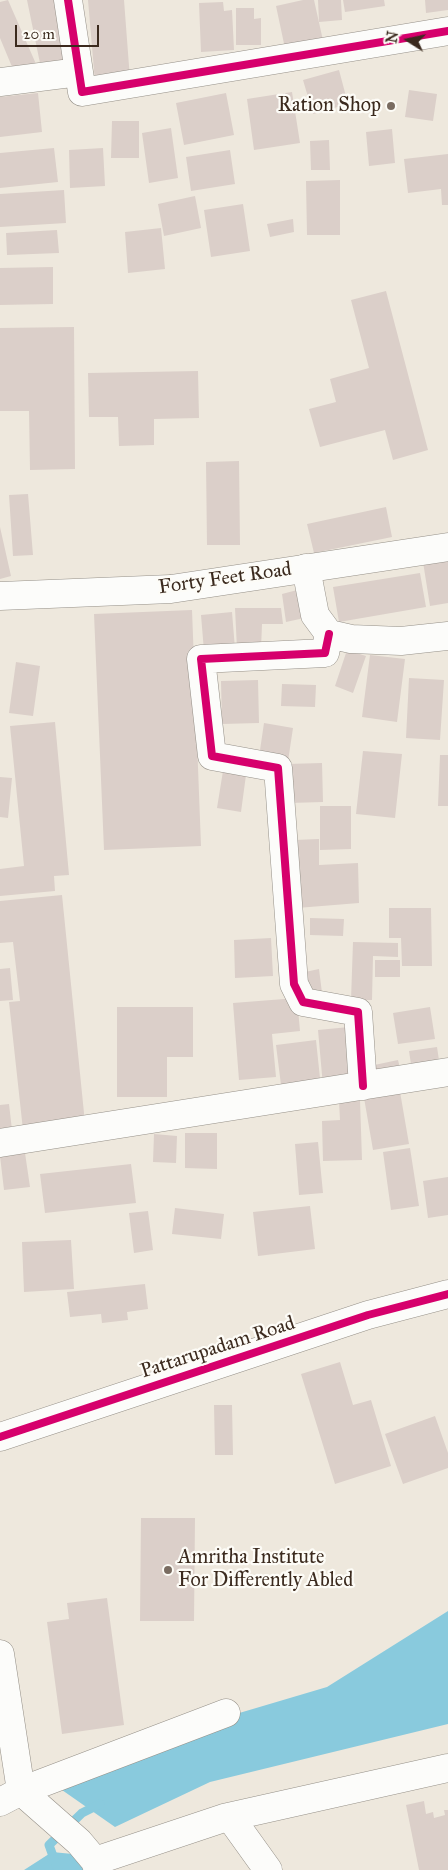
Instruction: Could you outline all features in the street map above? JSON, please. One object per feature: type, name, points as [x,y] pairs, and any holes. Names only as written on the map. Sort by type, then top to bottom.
[{"type":"street","points":[[68,0],[82,92],[448,31]]},
{"type":"street","points":[[0,82],[79,72]]},
{"type":"street","name":"Forty Feet Road","points":[[0,596],[171,589],[448,547]]},
{"type":"street","points":[[306,568],[315,615],[329,634],[351,639],[401,640],[448,636]]},
{"type":"street","points":[[329,634],[325,653],[201,659],[212,756],[278,768],[294,984],[303,1002],[358,1012],[363,1086]]},
{"type":"street","points":[[0,1143],[448,1072]]},
{"type":"street","name":"Pattarupadam Road","points":[[0,1437],[368,1316],[448,1294]]},
{"type":"street","points":[[0,1654],[19,1798],[91,1858],[230,1817],[448,1768]]},
{"type":"street","points":[[19,1798],[226,1713]]},
{"type":"street","points":[[230,1817],[268,1870]]},
{"type":"water","points":[[448,1611],[448,1724],[210,1782],[115,1827],[62,1790],[155,1738],[327,1687]]},
{"type":"water","points":[[52,1852],[83,1855],[87,1870],[24,1870]]},
{"type":"building","points":[[8,0],[36,64],[15,74],[0,38],[0,2]]},
{"type":"building","points":[[27,0],[62,0],[74,61],[41,68]]},
{"type":"building","points":[[88,0],[124,0],[130,79],[95,82]]},
{"type":"building","points":[[303,0],[314,0],[324,45],[286,53],[276,6]]},
{"type":"building","points":[[318,0],[341,0],[342,20],[319,22]]},
{"type":"building","points":[[343,0],[384,0],[385,6],[345,12]]},
{"type":"building","points":[[425,0],[448,0],[448,10],[426,13]]},
{"type":"building","points":[[223,2],[224,11],[232,10],[234,50],[201,52],[199,3]]},
{"type":"building","points":[[236,8],[254,8],[254,19],[261,18],[261,45],[236,45]]},
{"type":"building","points":[[339,70],[348,104],[313,114],[303,80]]},
{"type":"building","points":[[409,90],[437,94],[433,121],[405,117]]},
{"type":"building","points":[[292,92],[300,143],[254,150],[247,99]]},
{"type":"building","points":[[38,93],[42,132],[0,137],[0,97]]},
{"type":"building","points":[[226,93],[234,135],[184,145],[176,103]]},
{"type":"building","points":[[112,121],[139,121],[139,158],[111,158]]},
{"type":"building","points":[[171,128],[178,178],[149,183],[142,133]]},
{"type":"building","points":[[392,129],[395,163],[369,166],[366,132]]},
{"type":"building","points":[[329,140],[330,170],[311,170],[310,141]]},
{"type":"building","points":[[54,148],[58,182],[0,188],[0,153]]},
{"type":"building","points":[[103,148],[105,186],[70,188],[69,150]]},
{"type":"building","points":[[230,150],[235,184],[191,191],[186,157]]},
{"type":"building","points":[[448,154],[448,205],[442,205],[441,189],[408,193],[404,159]]},
{"type":"building","points":[[340,180],[340,235],[307,235],[306,181]]},
{"type":"building","points":[[64,190],[66,223],[0,227],[0,194]]},
{"type":"building","points":[[195,196],[201,228],[164,236],[158,204]]},
{"type":"building","points":[[243,204],[250,251],[211,257],[204,210]]},
{"type":"building","points":[[293,219],[294,232],[270,237],[267,224]]},
{"type":"building","points":[[161,228],[165,269],[128,273],[125,232]]},
{"type":"building","points":[[57,230],[59,253],[7,255],[6,233]]},
{"type":"building","points":[[53,267],[53,304],[0,305],[0,268]]},
{"type":"building","points":[[386,291],[428,450],[393,460],[385,430],[320,447],[309,409],[336,402],[330,379],[369,368],[351,300]]},
{"type":"building","points":[[74,327],[75,469],[30,470],[29,411],[0,411],[0,328]]},
{"type":"building","points":[[198,371],[199,418],[154,419],[154,445],[119,446],[118,417],[89,417],[88,373]]},
{"type":"building","points":[[239,461],[240,545],[207,545],[206,462]]},
{"type":"building","points":[[28,494],[33,555],[13,556],[9,495]]},
{"type":"building","points":[[386,507],[392,537],[314,553],[307,524]]},
{"type":"building","points":[[0,527],[11,576],[0,579]]},
{"type":"building","points":[[448,558],[448,603],[430,606],[423,562]]},
{"type":"building","points":[[420,573],[426,607],[339,622],[333,587]]},
{"type":"building","points":[[305,588],[309,617],[286,622],[282,594]]},
{"type":"building","points":[[235,608],[281,608],[283,624],[262,624],[261,649],[237,649]]},
{"type":"building","points":[[192,610],[201,846],[104,850],[94,614]]},
{"type":"building","points":[[232,612],[235,649],[204,651],[201,615]]},
{"type":"building","points":[[347,650],[366,656],[353,693],[335,686]]},
{"type":"building","points":[[370,655],[405,659],[397,722],[362,717]]},
{"type":"building","points":[[16,662],[40,666],[33,716],[9,713]]},
{"type":"building","points":[[409,678],[444,680],[440,740],[406,738]]},
{"type":"building","points":[[258,680],[259,723],[222,724],[221,681]]},
{"type":"building","points":[[282,684],[316,685],[315,707],[281,706]]},
{"type":"building","points":[[55,722],[69,875],[54,876],[55,891],[0,896],[0,869],[24,866],[10,726]]},
{"type":"building","points":[[264,723],[293,728],[288,761],[259,757]]},
{"type":"building","points":[[363,751],[402,754],[395,818],[356,814]]},
{"type":"building","points":[[440,755],[448,755],[448,806],[438,806]]},
{"type":"building","points":[[322,763],[323,802],[289,803],[287,764]]},
{"type":"building","points":[[223,771],[246,775],[241,812],[217,808]]},
{"type":"building","points":[[0,777],[12,778],[8,818],[0,817]]},
{"type":"building","points":[[320,806],[351,806],[351,849],[320,850]]},
{"type":"building","points":[[319,839],[319,865],[358,863],[359,903],[297,908],[294,840]]},
{"type":"building","points":[[62,895],[85,1123],[23,1130],[9,1002],[20,1001],[13,942],[0,943],[0,901]]},
{"type":"building","points":[[389,908],[431,908],[432,966],[402,966],[401,938],[389,938]]},
{"type":"building","points":[[310,918],[344,919],[343,936],[310,935]]},
{"type":"building","points":[[271,938],[273,976],[235,978],[234,940]]},
{"type":"building","points":[[353,942],[398,943],[398,957],[373,956],[372,1000],[351,1000]]},
{"type":"building","points":[[375,960],[400,960],[400,977],[375,977]]},
{"type":"building","points":[[10,968],[13,1000],[0,1001],[0,969]]},
{"type":"building","points":[[319,969],[322,993],[308,994],[305,972]]},
{"type":"building","points":[[297,998],[300,1031],[272,1034],[276,1077],[239,1080],[233,1003]]},
{"type":"building","points":[[117,1007],[193,1007],[193,1057],[167,1057],[167,1097],[117,1097]]},
{"type":"building","points":[[430,1007],[435,1039],[398,1044],[393,1013]]},
{"type":"building","points":[[349,1027],[355,1083],[323,1086],[318,1030]]},
{"type":"building","points":[[316,1040],[321,1088],[282,1093],[276,1045]]},
{"type":"building","points":[[437,1047],[440,1067],[412,1071],[409,1051]]},
{"type":"building","points":[[398,1060],[400,1068],[366,1075],[365,1067]]},
{"type":"building","points":[[399,1086],[409,1144],[373,1150],[363,1092]]},
{"type":"building","points":[[360,1100],[362,1160],[323,1161],[322,1121],[340,1120],[339,1101]]},
{"type":"building","points":[[9,1104],[12,1130],[0,1131],[0,1105]]},
{"type":"building","points":[[185,1133],[217,1133],[217,1169],[185,1168]]},
{"type":"building","points":[[154,1134],[177,1136],[176,1163],[153,1162]]},
{"type":"building","points":[[318,1142],[323,1193],[299,1195],[295,1144]]},
{"type":"building","points":[[410,1148],[419,1206],[391,1210],[383,1152]]},
{"type":"building","points":[[25,1153],[30,1187],[4,1190],[0,1156]]},
{"type":"building","points":[[131,1164],[136,1203],[45,1213],[40,1174]]},
{"type":"building","points":[[448,1177],[448,1215],[428,1218],[423,1181]]},
{"type":"building","points":[[310,1206],[315,1249],[258,1256],[253,1212]]},
{"type":"building","points":[[175,1208],[224,1214],[221,1239],[172,1234]]},
{"type":"building","points":[[148,1211],[153,1250],[134,1253],[129,1213]]},
{"type":"building","points":[[71,1240],[74,1289],[24,1292],[22,1242]]},
{"type":"building","points":[[145,1284],[148,1309],[127,1312],[128,1320],[102,1323],[101,1314],[70,1317],[67,1292]]},
{"type":"building","points":[[340,1362],[353,1405],[371,1400],[391,1466],[335,1484],[301,1374]]},
{"type":"building","points":[[214,1405],[232,1405],[233,1455],[215,1455]]},
{"type":"building","points":[[435,1416],[448,1453],[448,1468],[403,1484],[385,1434]]},
{"type":"building","name":"Amritha Institute For Differently Abled","points":[[141,1518],[195,1518],[194,1621],[140,1621]]},
{"type":"building","points":[[107,1598],[124,1725],[62,1734],[47,1622],[69,1619],[67,1603]]},
{"type":"building","points":[[424,1801],[426,1814],[433,1812],[434,1818],[445,1815],[444,1810],[448,1810],[448,1870],[419,1870],[406,1805]]},
{"type":"waterway","points":[[58,1870],[49,1845],[82,1813],[100,1804]]},
{"type":"cycle path","points":[[68,0],[82,92],[448,31]]},
{"type":"cycle path","points":[[329,634],[325,653],[201,659],[212,756],[278,768],[294,984],[303,1002],[358,1012],[363,1086]]},
{"type":"cycle path","points":[[0,1437],[368,1315],[448,1294]]},
{"type":"place","name":"Ration Shop","points":[[391,106]]},
{"type":"place","name":"Amritha Institute For Differently Abled","points":[[168,1570]]}]
